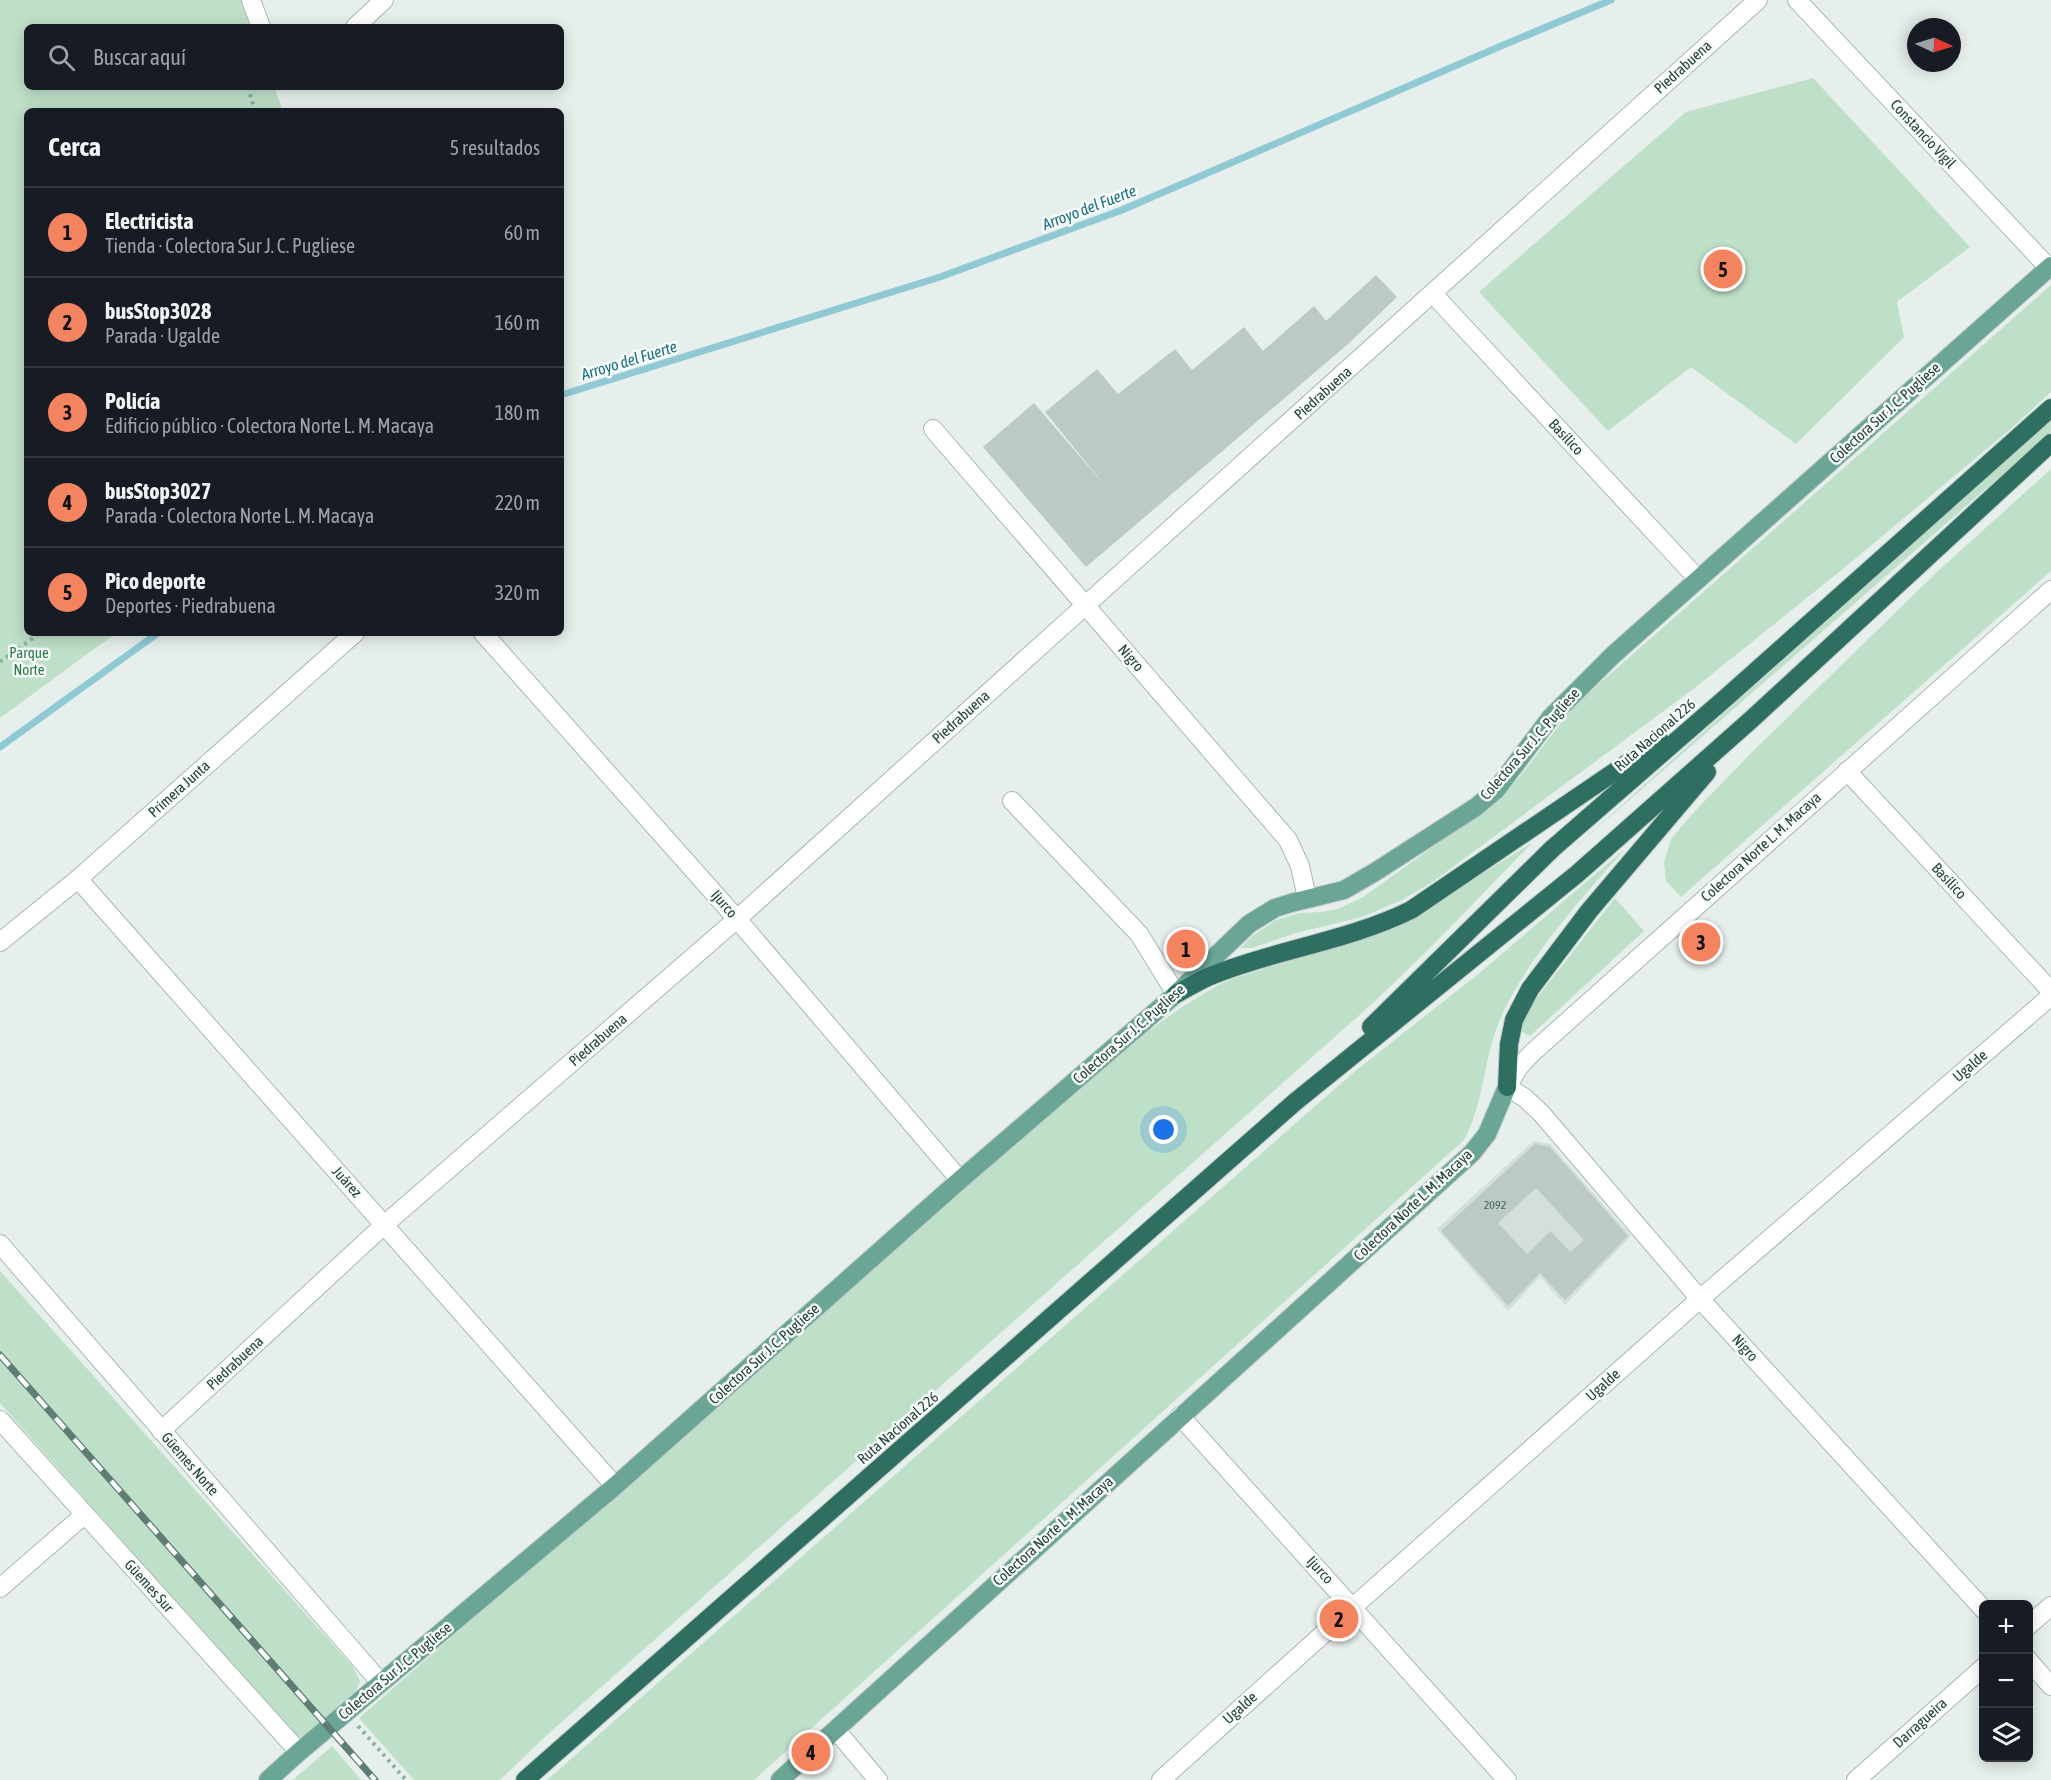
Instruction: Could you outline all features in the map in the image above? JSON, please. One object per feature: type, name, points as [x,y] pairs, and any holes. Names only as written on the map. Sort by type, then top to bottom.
[{"type":"highway","name":"Ruta Nacional 226","points":[[1295,1102],[1552,849],[1729,695],[2051,408]]},
{"type":"highway","name":"Ruta Nacional 226","points":[[525,1780],[1295,1102],[1577,874],[1754,718],[2051,443]]},
{"type":"highway","points":[[1176,994],[1233,967],[1373,927],[1411,910],[1729,695]]},
{"type":"highway","points":[[1507,1087],[1509,1044],[1514,1020],[1530,989],[1610,885],[1754,718]]},
{"type":"main road","name":"Colectora Sur J. C. Pugliese","points":[[268,1780],[345,1712],[615,1486],[960,1180],[1176,994],[1249,924],[1275,908],[1344,890],[1476,807],[1496,790],[1551,717],[1613,655],[2050,267]]},
{"type":"main road","name":"Colectora Norte L. M. Macaya","points":[[780,1780],[1472,1153],[1486,1134],[1507,1087]]},
{"type":"street","points":[[251,0],[260,24]]},
{"type":"street","points":[[358,24],[384,0]]},
{"type":"street","name":"Piedrabuena","points":[[161,1431],[384,1225],[737,919],[1758,0]]},
{"type":"street","name":"Constancio Vigil","points":[[1797,0],[2050,267]]},
{"type":"street","name":"Basílico","points":[[1433,294],[1698,579]]},
{"type":"street","name":"Nigro","points":[[933,429],[1288,840],[1300,866],[1307,898]]},
{"type":"street","name":"Colectora Norte L. M. Macaya","points":[[1507,1087],[1519,1067],[1532,1053],[2051,590]]},
{"type":"street","name":"Primera Junta","points":[[0,942],[78,879],[353,636]]},
{"type":"street","name":"Ijurco","points":[[486,636],[737,919],[960,1180]]},
{"type":"street","name":"Basílico","points":[[1847,771],[2051,991]]},
{"type":"street","points":[[1012,801],[1139,934],[1176,994]]},
{"type":"street","name":"Juárez","points":[[78,879],[615,1486]]},
{"type":"street","name":"Ugalde","points":[[1161,1780],[1700,1299],[2051,996]]},
{"type":"street","name":"Nigro","points":[[1507,1087],[1525,1098],[1541,1113],[1700,1299],[1979,1606]]},
{"type":"street","name":"Güemes Norte","points":[[0,1245],[381,1683]]},
{"type":"street","name":"Ijurco","points":[[1180,1416],[1507,1780]]},
{"type":"street","name":"Güemes Sur","points":[[0,1420],[299,1752]]},
{"type":"street","points":[[0,1588],[84,1515]]},
{"type":"street","points":[[2033,1622],[2051,1606]]},
{"type":"street","points":[[2033,1666],[2051,1686]]},
{"type":"street","name":"Darragueira","points":[[1856,1780],[1979,1671]]},
{"type":"street","points":[[836,1730],[878,1780]]},
{"type":"path","points":[[249,90],[254,108]]},
{"type":"path","points":[[0,662],[36,636]]},
{"type":"path","points":[[345,1712],[406,1780]]},
{"type":"shaded area","points":[[1533,1141],[1550,1144],[1631,1236],[1565,1305],[1540,1277],[1508,1311],[1437,1229]]},
{"type":"green space","name":"Parque Norte","points":[[0,0],[241,0],[250,24],[24,24],[24,90],[275,90],[282,108],[24,108],[24,636],[112,636],[0,718]]},
{"type":"green space","points":[[1813,78],[1970,247],[1897,302],[1904,337],[1796,444],[1691,367],[1608,431],[1479,292],[1686,112]]},
{"type":"green space","points":[[2051,285],[2051,392],[2007,432],[1849,564],[1692,690],[1434,881],[1402,900],[1362,917],[1296,933],[1253,948],[1240,948],[1252,936],[1276,920],[1300,913],[1338,909],[1363,897],[1500,799],[1582,699]]},
{"type":"green space","points":[[2051,420],[2051,432],[1565,856]]},
{"type":"green space","points":[[2051,469],[2051,571],[1681,897],[1666,881],[1664,863],[1671,839],[1693,813],[1754,750],[1938,571]]},
{"type":"green space","points":[[1533,842],[1373,1003],[547,1735],[500,1780],[414,1780],[359,1718],[1134,1041],[1182,1007],[1220,984],[1397,927]]},
{"type":"green space","points":[[1626,848],[1555,931],[1523,976],[1510,999],[1494,1037],[1476,1112],[1464,1140],[754,1780],[547,1780],[1354,1072],[1477,975]]},
{"type":"green space","points":[[1615,898],[1644,931],[1530,1036],[1522,1032],[1521,1024],[1528,1009]]},
{"type":"green space","points":[[0,1271],[353,1667],[360,1681],[353,1699],[310,1735],[300,1737],[290,1730],[0,1403]]},
{"type":"green space","points":[[332,1746],[361,1780],[293,1780]]},
{"type":"building","points":[[1376,275],[1397,297],[1347,345],[1086,567],[983,447],[1034,403],[1106,487],[1045,412],[1097,369],[1118,394],[1175,349],[1192,370],[1244,327],[1263,351],[1314,306],[1326,321]]},
{"type":"building","points":[[1535,1144],[1550,1147],[1628,1236],[1565,1300],[1540,1273],[1508,1306],[1441,1231]],"holes":[[[1536,1188],[1584,1240],[1570,1252],[1551,1231],[1527,1254],[1498,1223]]]},
{"type":"waterway","name":"Arroyo del Fuerte","points":[[564,394],[940,277],[1122,210],[1611,0]]},
{"type":"waterway","name":"Arroyo del Fuerte","points":[[0,747],[154,636]]},
{"type":"railway","points":[[0,1355],[375,1780]]},
{"type":"place","name":"Pico deporte","points":[[1723,269]]},
{"type":"place","name":"Policía","points":[[1701,942]]},
{"type":"place","name":"Electricista","points":[[1186,949]]},
{"type":"place","name":"busStop3028","points":[[1339,1619]]},
{"type":"place","name":"busStop3027","points":[[811,1752]]}]
